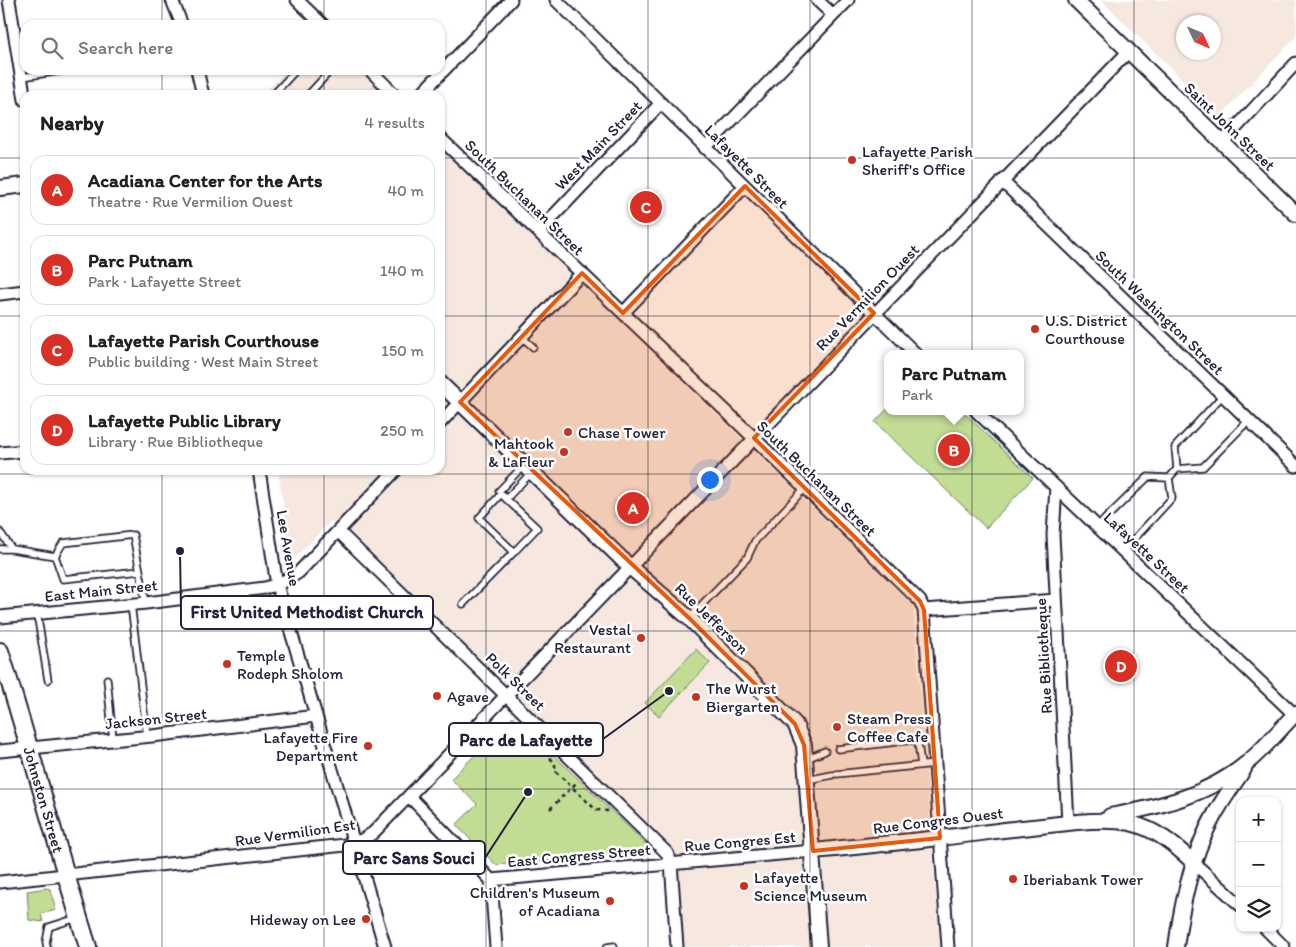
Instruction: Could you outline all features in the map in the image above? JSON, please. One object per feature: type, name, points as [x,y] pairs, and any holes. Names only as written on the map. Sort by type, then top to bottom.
[{"type":"main road","name":"Johnston Street","points":[[0,651],[88,947]]},
{"type":"street","points":[[9,0],[20,65]]},
{"type":"street","points":[[297,0],[317,20]]},
{"type":"street","points":[[445,69],[511,0]]},
{"type":"street","name":"Lafayette Street","points":[[556,0],[912,350]]},
{"type":"street","points":[[817,0],[834,15]]},
{"type":"street","points":[[706,148],[848,0]]},
{"type":"street","name":"Saint John Street","points":[[1076,0],[1296,214]]},
{"type":"street","points":[[174,1],[180,20]]},
{"type":"street","name":"Rue Vermilion Ouest","points":[[630,567],[1129,51]]},
{"type":"street","points":[[1222,143],[1296,63]]},
{"type":"street","points":[[198,75],[202,90]]},
{"type":"street","points":[[375,75],[390,90]]},
{"type":"street","points":[[425,90],[439,75]]},
{"type":"street","points":[[22,77],[24,90]]},
{"type":"street","name":"West Main Street","points":[[538,231],[661,103]]},
{"type":"street","name":"South Buchanan Street","points":[[445,143],[754,438],[920,601],[924,610]]},
{"type":"street","name":"South Washington Street","points":[[1002,181],[1249,420],[1294,459]]},
{"type":"street","points":[[0,188],[20,185]]},
{"type":"street","points":[[623,313],[745,186]]},
{"type":"street","points":[[445,418],[582,273]]},
{"type":"street","points":[[0,294],[20,292]]},
{"type":"street","name":"Rue Jefferson","points":[[445,388],[630,567],[689,618],[795,724],[804,745],[819,947]]},
{"type":"street","name":"Lafayette Street","points":[[980,415],[1295,714]]},
{"type":"street","points":[[0,453],[20,451]]},
{"type":"street","name":"Lee Avenue","points":[[260,475],[278,585],[385,947]]},
{"type":"street","name":"East Main Street","points":[[0,617],[131,604],[278,585],[289,580],[299,572],[391,475]]},
{"type":"street","name":"Rue Bibliotheque","points":[[1056,487],[1053,535],[1068,823]]},
{"type":"street","name":"Polk Street","points":[[338,531],[659,843],[667,853],[671,864],[677,947]]},
{"type":"street","name":"Rue Vermilion Est","points":[[0,882],[354,843],[373,833],[410,797],[630,567]]},
{"type":"street","points":[[948,947],[924,610],[1056,600]]},
{"type":"street","points":[[1068,823],[1164,805],[1189,796],[1218,782],[1248,762],[1295,714]]},
{"type":"street","name":"Jackson Street","points":[[0,751],[316,716]]},
{"type":"street","points":[[1176,947],[1181,910],[1194,863],[1210,823],[1248,762]]},
{"type":"street","points":[[410,797],[491,880],[496,947]]},
{"type":"street","points":[[1068,823],[1114,821],[1149,830],[1165,838],[1236,901]]},
{"type":"street","name":"Rue Congres Ouest","points":[[813,851],[1068,823]]},
{"type":"street","name":"Rue Congres Est","points":[[671,864],[813,851]]},
{"type":"street","name":"East Congress Street","points":[[491,880],[671,864]]},
{"type":"street","points":[[1269,932],[1284,947]]},
{"type":"lane","points":[[22,77],[35,75]]},
{"type":"lane","points":[[278,90],[291,75]]},
{"type":"lane","points":[[313,90],[326,75]]},
{"type":"lane","points":[[522,337],[533,348]]},
{"type":"lane","points":[[1123,551],[1172,498],[1169,478],[1177,468],[1175,447],[1223,395]]},
{"type":"lane","points":[[1177,468],[1202,468],[1249,420]]},
{"type":"lane","points":[[514,552],[479,518],[504,496],[528,468]]},
{"type":"lane","points":[[463,604],[537,528],[499,491],[528,468]]},
{"type":"lane","points":[[1097,527],[1148,477],[1169,478]]},
{"type":"lane","points":[[689,618],[747,558],[755,541],[805,488]]},
{"type":"lane","points":[[0,532],[12,549]]},
{"type":"lane","points":[[55,556],[63,543],[133,535],[146,602]]},
{"type":"lane","points":[[0,549],[12,549],[55,556]]},
{"type":"lane","points":[[55,556],[63,579],[140,571]]},
{"type":"lane","points":[[131,604],[147,736]]},
{"type":"lane","points":[[37,613],[48,680]]},
{"type":"lane","points":[[107,679],[113,739]]},
{"type":"lane","points":[[838,749],[913,740],[918,743],[921,766]]},
{"type":"lane","points":[[805,759],[825,751]]},
{"type":"lane","points":[[807,780],[834,775],[934,764]]},
{"type":"lane","points":[[47,947],[49,927],[79,918]]},
{"type":"lane","points":[[607,947],[614,946]]},
{"type":"path","points":[[533,742],[555,763],[555,771],[596,810],[609,811],[614,816]]},
{"type":"path","points":[[550,809],[582,777]]},
{"type":"highlighted area","points":[[745,186],[874,313],[754,438],[920,601],[924,610],[940,838],[813,851],[804,745],[795,724],[689,618],[460,402],[582,273],[623,313]]},
{"type":"shaded area","points":[[1101,0],[1296,0],[1296,37],[1220,116]]},
{"type":"shaded area","points":[[282,75],[366,75],[382,90],[267,90]]},
{"type":"shaded area","points":[[445,151],[913,605],[940,947],[683,947],[675,854],[331,521],[292,561],[279,475],[445,475]]},
{"type":"green space","points":[[884,412],[884,415],[966,415],[1033,478],[986,528],[875,422]]},
{"type":"green space","points":[[696,649],[710,663],[659,716],[645,703]]},
{"type":"green space","points":[[513,716],[648,846],[644,853],[496,865],[456,825],[477,804],[451,779]]},
{"type":"green space","points":[[50,889],[56,910],[41,914],[43,922],[29,920],[27,891]]},
{"type":"place","name":"Lafayette Parish Sheriff's Office","points":[[852,160]]},
{"type":"place","name":"Lafayette Parish Courthouse","points":[[646,207]]},
{"type":"place","name":"U.S. District Courthouse","points":[[1035,329]]},
{"type":"place","name":"Chase Tower","points":[[568,432]]},
{"type":"place","name":"Parc Putnam","points":[[954,450]]},
{"type":"place","name":"Mahtook & LaFleur","points":[[564,452]]},
{"type":"place","name":"Acadiana Center for the Arts","points":[[633,508]]},
{"type":"place","name":"First United Methodist Church","points":[[180,551]]},
{"type":"place","name":"Vestal Restaurant","points":[[641,638]]},
{"type":"place","name":"Temple Rodeph Sholom","points":[[227,664]]},
{"type":"place","name":"Lafayette Public Library","points":[[1121,666]]},
{"type":"place","name":"Parc de Lafayette","points":[[669,691]]},
{"type":"place","name":"Agave","points":[[437,696]]},
{"type":"place","name":"The Wurst Biergarten","points":[[696,697]]},
{"type":"place","name":"Steam Press Coffee Cafe","points":[[837,727]]},
{"type":"place","name":"Lafayette Fire Department","points":[[368,746]]},
{"type":"place","name":"Parc Sans Souci","points":[[528,792]]},
{"type":"place","name":"Iberiabank Tower","points":[[1013,879]]},
{"type":"place","name":"Lafayette Science Museum","points":[[744,886]]},
{"type":"place","name":"Children's Museum of Acadiana","points":[[610,901]]},
{"type":"place","name":"Hideway on Lee","points":[[366,919]]}]
